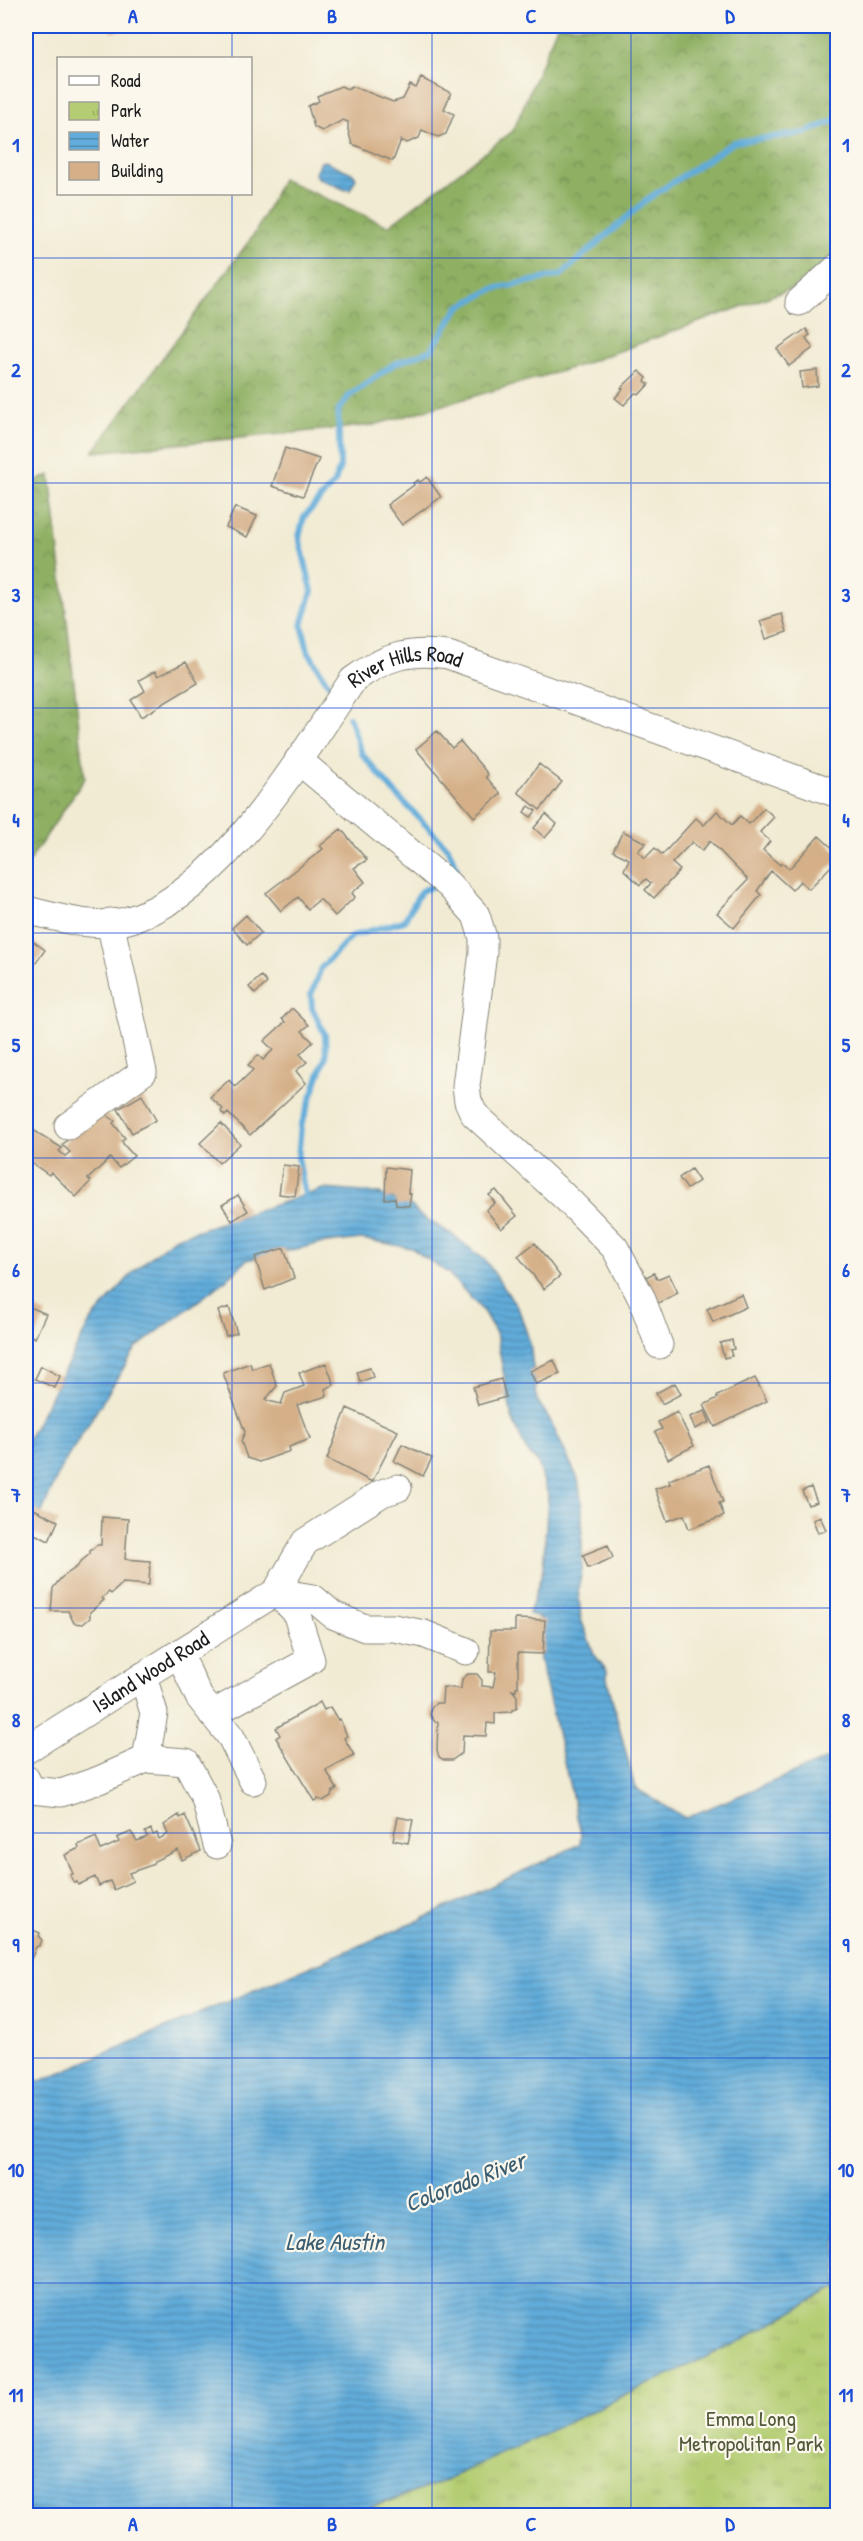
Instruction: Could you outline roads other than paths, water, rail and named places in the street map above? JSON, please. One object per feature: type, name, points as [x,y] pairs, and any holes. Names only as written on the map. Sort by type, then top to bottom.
[{"type":"street","points":[[799,302],[837,267]]},
{"type":"street","name":"River Hills Road","points":[[26,910],[86,924],[124,921],[160,907],[228,853],[256,821],[353,680],[373,665],[399,656],[427,652],[448,656],[837,794]]},
{"type":"street","points":[[297,760],[448,885],[476,915],[483,938],[483,953],[467,1068],[468,1101],[474,1114],[568,1200],[615,1248],[641,1298],[659,1345]]},
{"type":"street","points":[[68,1126],[143,1072],[110,922]]},
{"type":"street","points":[[276,1592],[305,1542],[382,1493],[398,1488]]},
{"type":"street","points":[[276,1592],[313,1598],[333,1615],[365,1628],[394,1629],[424,1634],[466,1651]]},
{"type":"street","points":[[212,1714],[311,1660],[296,1612],[276,1592]]},
{"type":"street","name":"Island Wood Road","points":[[26,1750],[276,1592]]},
{"type":"street","points":[[179,1653],[199,1697],[231,1737],[253,1781]]},
{"type":"street","points":[[143,1676],[154,1713],[146,1759]]},
{"type":"street","points":[[26,1779],[31,1790],[61,1793],[99,1780],[146,1759],[186,1762],[205,1798],[217,1845]]},
{"type":"water","points":[[325,161],[354,174],[356,178],[350,190],[318,178],[315,174],[321,162]]},
{"type":"water","name":"Lake Austin","points":[[323,1189],[377,1193],[413,1207],[418,1214],[453,1235],[486,1261],[519,1310],[530,1343],[537,1400],[549,1418],[578,1479],[582,1505],[582,1571],[578,1589],[581,1619],[594,1654],[607,1671],[607,1679],[635,1788],[685,1818],[837,1755],[837,2287],[738,2342],[437,2484],[348,2515],[26,2515],[26,2087],[420,1920],[580,1844],[581,1834],[540,1660],[539,1617],[529,1614],[543,1569],[548,1495],[538,1463],[526,1450],[512,1418],[496,1333],[483,1311],[449,1274],[411,1248],[361,1239],[318,1244],[247,1260],[226,1280],[136,1348],[62,1466],[26,1549],[26,1443],[90,1322],[135,1270],[174,1238]]},
{"type":"waterway","points":[[328,684],[308,651],[302,625],[312,591],[299,537],[304,517],[335,482],[340,466],[338,411],[349,396],[394,364],[431,350],[459,307],[493,289],[561,275],[649,198],[734,142],[805,133],[838,119]]},
{"type":"waterway","points":[[349,717],[362,754],[394,792],[448,848],[457,869],[452,876]]},
{"type":"waterway","points":[[306,1200],[298,1158],[301,1126],[326,1056],[325,1035],[312,1008],[311,995],[321,968],[352,936],[404,921],[421,891],[436,885]]},
{"type":"water label","name":"Colorado River","points":[[465,2182]]},
{"type":"park label","name":"Emma Long Metropolitan Park","points":[[751,2430]]}]
